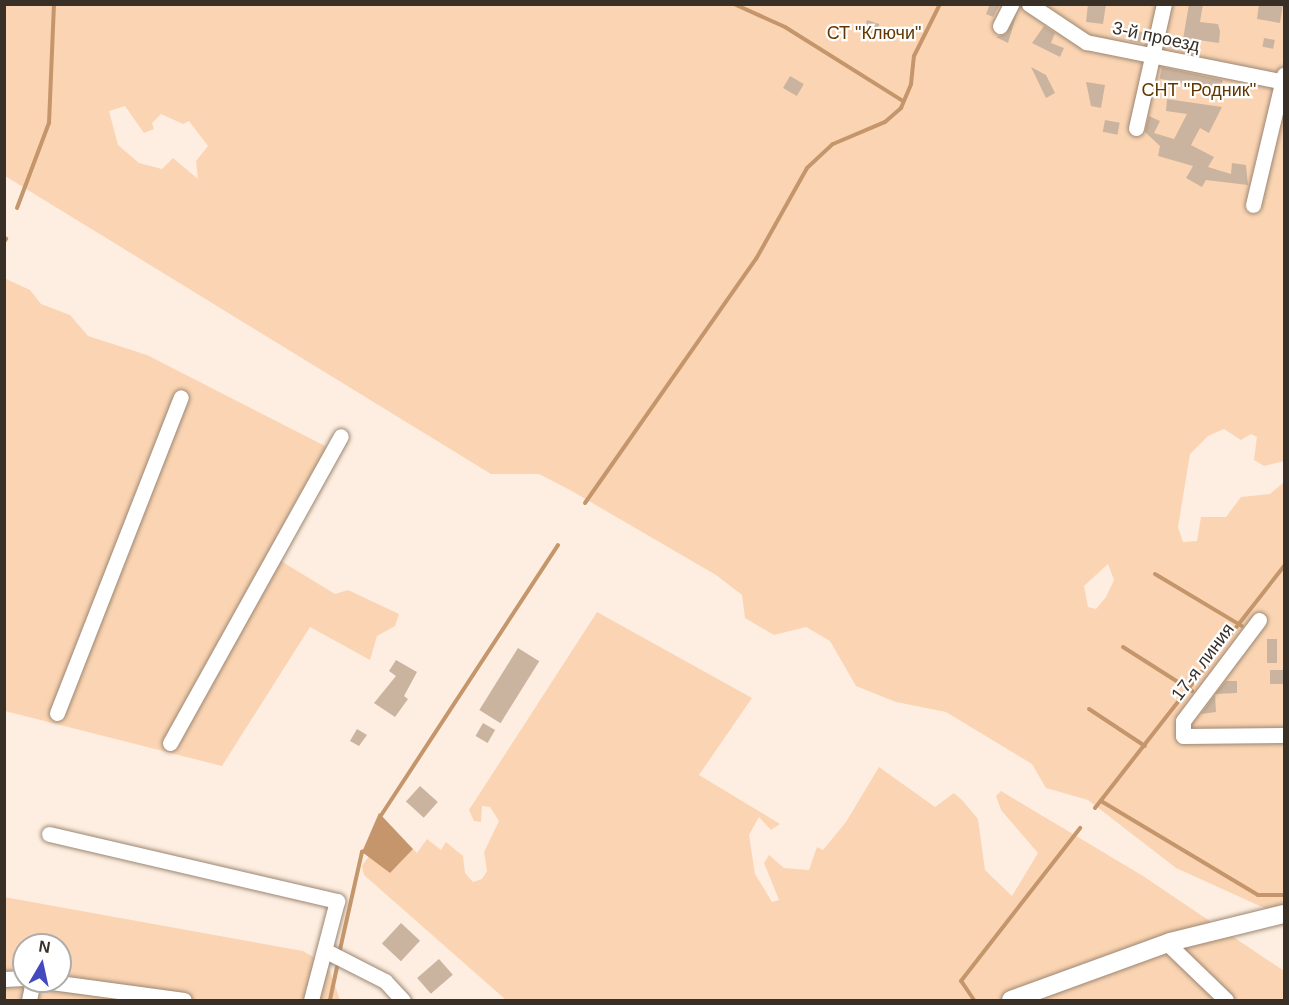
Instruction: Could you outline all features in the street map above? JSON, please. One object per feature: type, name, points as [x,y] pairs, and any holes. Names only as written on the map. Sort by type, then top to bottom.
[{"type":"street","points":[[1000,26],[1011,4]]},
{"type":"street","name":"3-й проезд","points":[[1029,4],[1086,42],[1155,58],[1284,79]]},
{"type":"street","points":[[1136,128],[1155,58],[1164,4]]},
{"type":"street","points":[[1253,205],[1284,79]]},
{"type":"street","points":[[57,713],[181,397]]},
{"type":"street","points":[[170,743],[341,436]]},
{"type":"street","name":"17-я линия","points":[[1259,620],[1183,721],[1179,739],[1284,735]]},
{"type":"street","points":[[49,834],[337,901],[311,1000]]},
{"type":"street","points":[[1011,1000],[1167,943],[1284,914]]},
{"type":"street","points":[[1167,943],[1226,1000]]},
{"type":"street","points":[[330,953],[385,981],[403,1000]]},
{"type":"street","points":[[72,985],[184,1000]]},
{"type":"green space","points":[[5,5],[1284,5],[1284,461],[1264,466],[1254,460],[1257,437],[1251,434],[1241,440],[1224,429],[1208,436],[1190,454],[1178,527],[1183,542],[1197,541],[1201,517],[1226,517],[1241,497],[1270,494],[1284,482],[1284,917],[1176,868],[1088,800],[1046,788],[1032,764],[946,712],[896,702],[856,686],[830,641],[806,627],[774,635],[745,618],[742,595],[716,575],[539,474],[491,474],[5,176]],"holes":[[[125,106],[144,133],[154,129],[152,123],[161,114],[183,124],[189,121],[208,146],[196,161],[198,179],[173,158],[162,169],[139,163],[118,145],[109,111]],[[1108,564],[1114,580],[1106,597],[1096,609],[1088,607],[1084,586]]]},
{"type":"green space","points":[[4,278],[30,290],[41,304],[70,315],[88,336],[147,355],[329,448],[276,558],[335,594],[348,590],[399,614],[395,626],[377,636],[370,660],[310,627],[222,766],[5,711]]},
{"type":"green space","points":[[597,612],[752,698],[699,775],[780,824],[771,830],[759,817],[749,835],[755,874],[772,902],[779,900],[764,863],[769,855],[784,868],[809,870],[817,847],[823,850],[846,822],[879,767],[935,807],[954,793],[962,800],[978,819],[985,870],[1012,896],[1038,853],[1001,810],[996,796],[1001,791],[1143,876],[1284,971],[1284,1000],[506,1000],[364,875],[362,866],[369,856],[390,873],[399,859],[413,849],[417,853],[427,839],[441,850],[446,842],[463,856],[465,873],[473,882],[482,879],[487,871],[484,852],[499,821],[490,807],[482,806],[481,822],[474,821],[469,810]]},
{"type":"green space","points":[[4,897],[303,951],[328,966],[340,1000],[5,1000]]},
{"type":"shaded area","points":[[379,813],[413,849],[390,873],[362,852]]},
{"type":"building","points":[[990,4],[999,6],[993,17],[986,14]]},
{"type":"building","points":[[1088,4],[1106,4],[1103,24],[1086,22]]},
{"type":"building","points":[[1189,4],[1203,4],[1200,22],[1218,24],[1220,31],[1219,43],[1198,40],[1195,54],[1181,51]]},
{"type":"building","points":[[1259,4],[1283,4],[1280,23],[1257,19]]},
{"type":"building","points":[[1017,13],[1008,43],[996,37],[1006,34]]},
{"type":"building","points":[[867,20],[879,24],[876,34],[864,30]]},
{"type":"building","points":[[1044,26],[1055,33],[1051,43],[1064,48],[1060,57],[1032,43]]},
{"type":"building","points":[[1131,30],[1143,32],[1141,43],[1129,41]]},
{"type":"building","points":[[1264,38],[1275,40],[1273,49],[1262,47]]},
{"type":"building","points":[[1031,67],[1046,75],[1055,93],[1046,98]]},
{"type":"building","points":[[1162,67],[1223,80],[1220,92],[1160,79]]},
{"type":"building","points":[[790,76],[804,84],[797,96],[783,88]]},
{"type":"building","points":[[1086,82],[1105,85],[1101,108],[1091,106]]},
{"type":"building","points":[[1167,99],[1222,107],[1209,133],[1200,128],[1191,145],[1214,157],[1208,167],[1231,174],[1232,163],[1246,165],[1248,185],[1206,180],[1202,187],[1186,178],[1193,166],[1158,156],[1160,146],[1145,132],[1149,116],[1160,121],[1154,133],[1174,139],[1187,114],[1166,111]]},
{"type":"building","points":[[1105,120],[1120,123],[1117,135],[1103,132]]},
{"type":"building","points":[[1267,639],[1277,639],[1277,663],[1267,663]]},
{"type":"building","points":[[518,648],[539,661],[501,723],[479,710]]},
{"type":"building","points":[[396,660],[417,672],[404,696],[408,699],[395,717],[374,703],[396,676],[389,671]]},
{"type":"building","points":[[1270,670],[1284,670],[1284,684],[1270,684]]},
{"type":"building","points":[[1226,681],[1237,681],[1237,693],[1215,694]]},
{"type":"building","points":[[1215,695],[1216,712],[1201,714]]},
{"type":"building","points":[[483,723],[495,730],[488,743],[476,736]]},
{"type":"building","points":[[357,729],[367,735],[359,746],[350,741]]},
{"type":"building","points":[[420,786],[438,802],[424,818],[406,802]]},
{"type":"building","points":[[401,923],[420,941],[401,961],[382,943]]},
{"type":"building","points":[[439,959],[453,975],[431,994],[417,978]]},
{"type":"waterway","points":[[17,208],[49,123],[54,4]]},
{"type":"waterway","points":[[734,4],[785,27],[903,101]]},
{"type":"waterway","points":[[585,503],[756,259],[807,168],[833,144],[885,122],[901,108],[911,84],[914,56],[940,4]]},
{"type":"waterway","points":[[380,817],[558,545]]},
{"type":"waterway","points":[[1095,808],[1284,566]]},
{"type":"waterway","points":[[1155,574],[1242,626]]},
{"type":"waterway","points":[[1123,647],[1192,691]]},
{"type":"waterway","points":[[1089,709],[1145,746]]},
{"type":"waterway","points":[[1101,801],[1258,895],[1284,895]]},
{"type":"waterway","points":[[974,1000],[961,981],[1080,828]]},
{"type":"waterway","points":[[339,954],[362,852],[367,851]]},
{"type":"waterway","points":[[330,1000],[337,967]]},
{"type":"park label","name":"СТ \"Ключи\"","points":[[874,33]]},
{"type":"park label","name":"СНТ ''Родник''","points":[[1199,90]]}]
